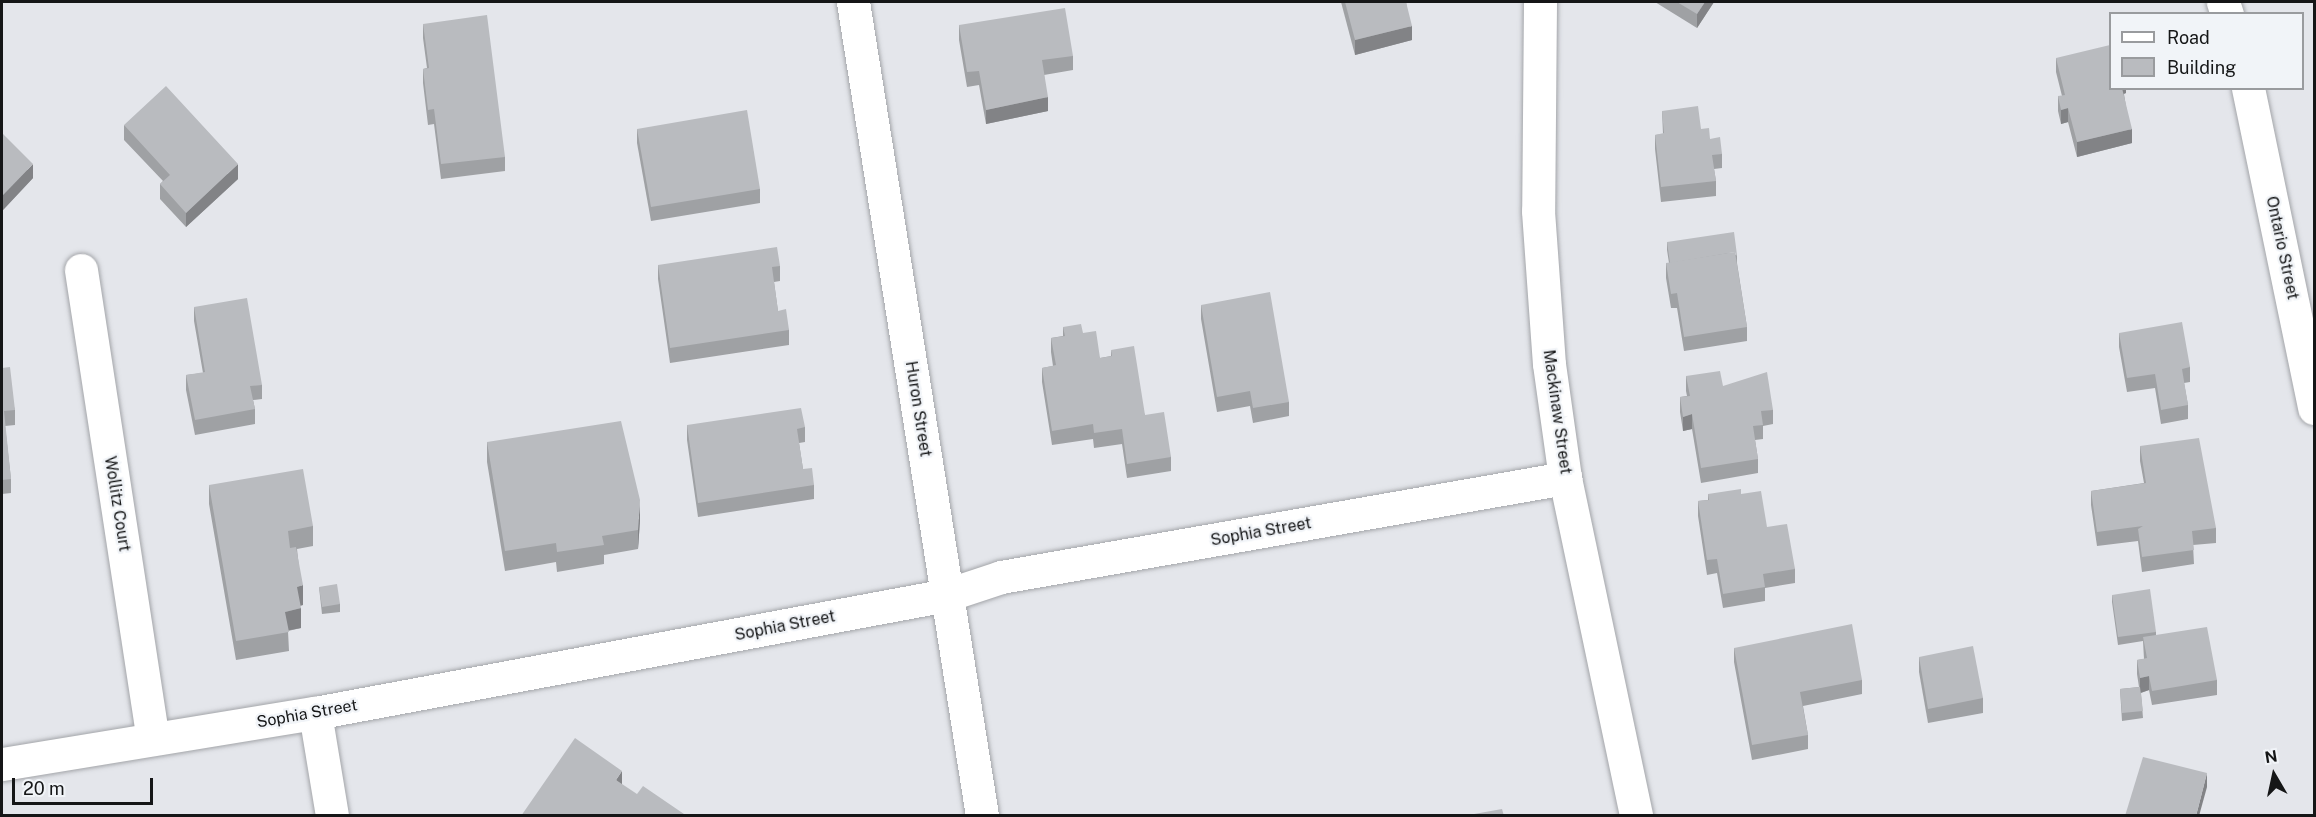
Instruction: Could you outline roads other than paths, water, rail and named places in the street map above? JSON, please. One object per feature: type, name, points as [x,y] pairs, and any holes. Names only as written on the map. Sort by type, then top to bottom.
[{"type":"street","name":"Huron Street","points":[[853,2],[982,816]]},
{"type":"street","name":"Mackinaw Street","points":[[1540,2],[1538,211],[1549,364],[1565,478],[1636,816]]},
{"type":"street","name":"Ontario Street","points":[[2247,90],[2314,408]]},
{"type":"street","name":"Wollitz Court","points":[[81,270],[153,739]]},
{"type":"street","name":"Sophia Street","points":[[2,764],[315,713],[947,595],[1000,577],[1565,478]]},
{"type":"street","points":[[315,713],[332,816]]}]
